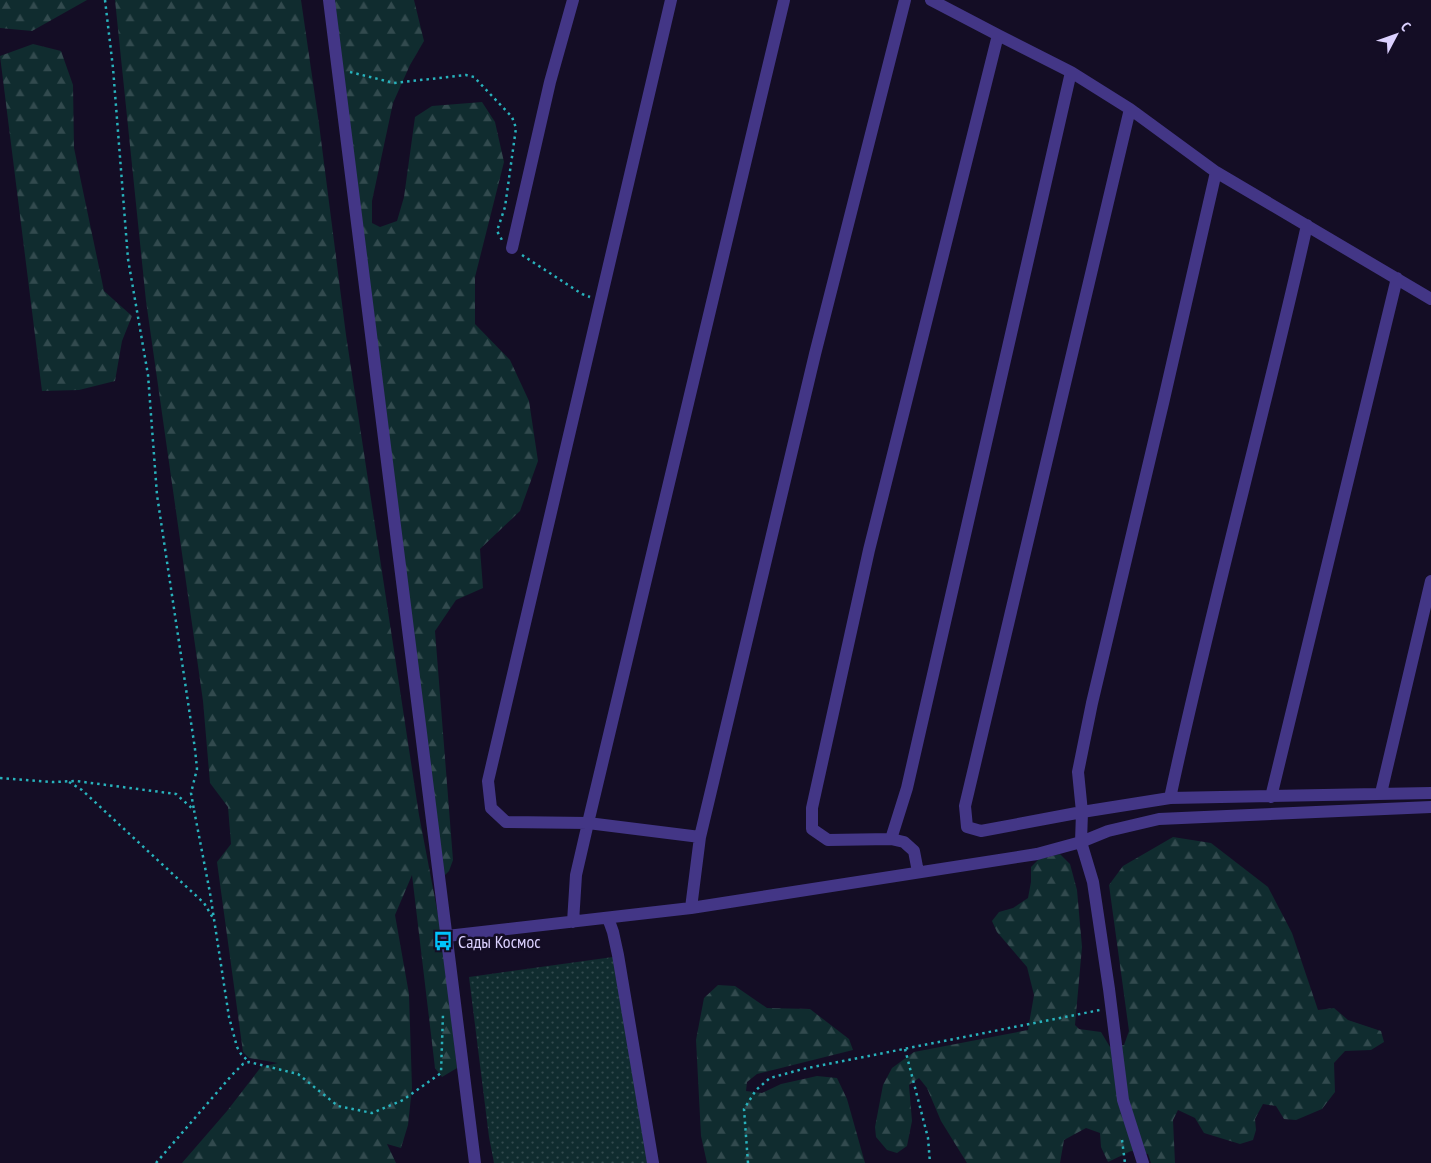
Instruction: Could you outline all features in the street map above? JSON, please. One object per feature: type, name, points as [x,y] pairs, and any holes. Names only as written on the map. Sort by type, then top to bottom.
[{"type":"street","points":[[329,0],[475,1163]]},
{"type":"street","points":[[512,248],[550,82],[573,0]]},
{"type":"street","points":[[671,0],[488,781],[491,808],[506,822],[588,823],[700,837]]},
{"type":"street","points":[[573,922],[576,875],[784,0]]},
{"type":"street","points":[[691,908],[700,837],[815,354],[905,0]]},
{"type":"street","points":[[931,0],[1071,72],[1130,109],[1216,172],[1431,299]]},
{"type":"street","points":[[918,872],[914,851],[904,842],[891,840],[828,840],[812,829],[812,808],[869,550],[998,35]]},
{"type":"street","points":[[891,840],[909,778],[1071,72]]},
{"type":"street","points":[[1130,109],[965,806],[967,828],[981,831],[1170,798],[1431,793]]},
{"type":"street","points":[[1143,1163],[1123,1100],[1112,1008],[1092,882],[1081,842],[1082,812],[1078,772],[1090,712],[1216,172]]},
{"type":"street","points":[[1170,798],[1194,686],[1283,334],[1307,225]]},
{"type":"street","points":[[1272,797],[1397,278]]},
{"type":"street","points":[[1380,793],[1431,581]]},
{"type":"street","points":[[447,936],[691,908],[1037,854],[1081,842],[1108,831],[1158,819],[1431,807]]},
{"type":"street","points":[[608,918],[618,955],[653,1163]]},
{"type":"path","points":[[104,0],[113,68],[128,259],[148,375],[157,495],[195,748],[197,769],[191,793],[235,1039],[241,1054],[249,1062],[298,1074],[338,1106],[372,1113],[403,1100],[441,1073],[443,1014]]},
{"type":"path","points":[[338,71],[356,72],[394,83],[466,75],[474,77],[512,117],[516,128],[504,207],[497,231],[500,239],[582,294],[600,300]]},
{"type":"path","points":[[0,778],[52,782],[76,781],[176,794],[194,810]]},
{"type":"path","points":[[67,781],[82,790],[204,903],[214,920]]},
{"type":"path","points":[[748,1163],[744,1109],[756,1090],[770,1078],[803,1069],[1112,1008]]},
{"type":"path","points":[[905,1049],[928,1138],[930,1163]]},
{"type":"path","points":[[156,1163],[232,1074],[243,1064],[249,1062]]},
{"type":"green space","points":[[0,0],[87,0],[32,31],[0,28]]},
{"type":"green space","points":[[115,0],[301,0],[346,335],[419,815],[444,946],[457,1068],[442,1077],[435,1068],[412,875],[395,915],[409,994],[412,1088],[408,1125],[401,1148],[387,1144],[396,1163],[182,1163],[227,1111],[261,1067],[278,1063],[249,1058],[243,1052],[217,862],[231,844],[228,807],[210,783],[203,701],[146,301]]},
{"type":"green space","points":[[330,0],[414,0],[424,41],[410,65],[393,103],[372,201],[372,223],[380,227],[397,221],[404,197],[415,117],[432,106],[482,102],[495,122],[504,162],[475,277],[475,324],[510,360],[529,401],[538,461],[520,511],[480,549],[483,588],[456,600],[435,631],[453,860],[449,871],[442,878]]},
{"type":"green space","points":[[33,44],[61,51],[73,85],[74,148],[104,291],[132,316],[122,341],[115,381],[79,390],[42,391],[0,56]]},
{"type":"green space","points":[[1173,837],[1211,843],[1268,887],[1292,933],[1318,1010],[1334,1008],[1348,1020],[1381,1031],[1384,1042],[1371,1050],[1345,1051],[1334,1063],[1335,1092],[1322,1109],[1296,1120],[1284,1119],[1276,1106],[1263,1104],[1255,1119],[1256,1130],[1253,1140],[1240,1144],[1204,1133],[1195,1118],[1178,1110],[1173,1120],[1175,1163],[1151,1163],[1148,1154],[1131,1151],[1108,1162],[1101,1147],[1100,1133],[1086,1128],[1064,1140],[1060,1163],[967,1163],[941,1121],[927,1088],[919,1078],[909,1085],[912,1121],[907,1146],[897,1153],[887,1150],[876,1137],[875,1127],[883,1085],[892,1068],[914,1052],[1028,1030],[1034,995],[1027,967],[997,932],[992,921],[999,912],[1013,908],[1028,898],[1031,867],[1039,859],[1060,854],[1070,864],[1077,890],[1082,947],[1075,1025],[1079,1029],[1101,1032],[1110,1047],[1124,1045],[1129,1031],[1109,885],[1123,866]]},
{"type":"green space","points":[[613,957],[648,1163],[494,1163],[469,977]]},
{"type":"green space","points":[[718,985],[735,986],[767,1008],[810,1009],[849,1039],[853,1050],[757,1074],[747,1082],[746,1091],[762,1093],[781,1084],[817,1076],[837,1078],[847,1099],[865,1163],[707,1163],[701,1136],[696,1040],[704,998]]},
{"type":"place","name":"Сады Космос","points":[[443,941]]}]
